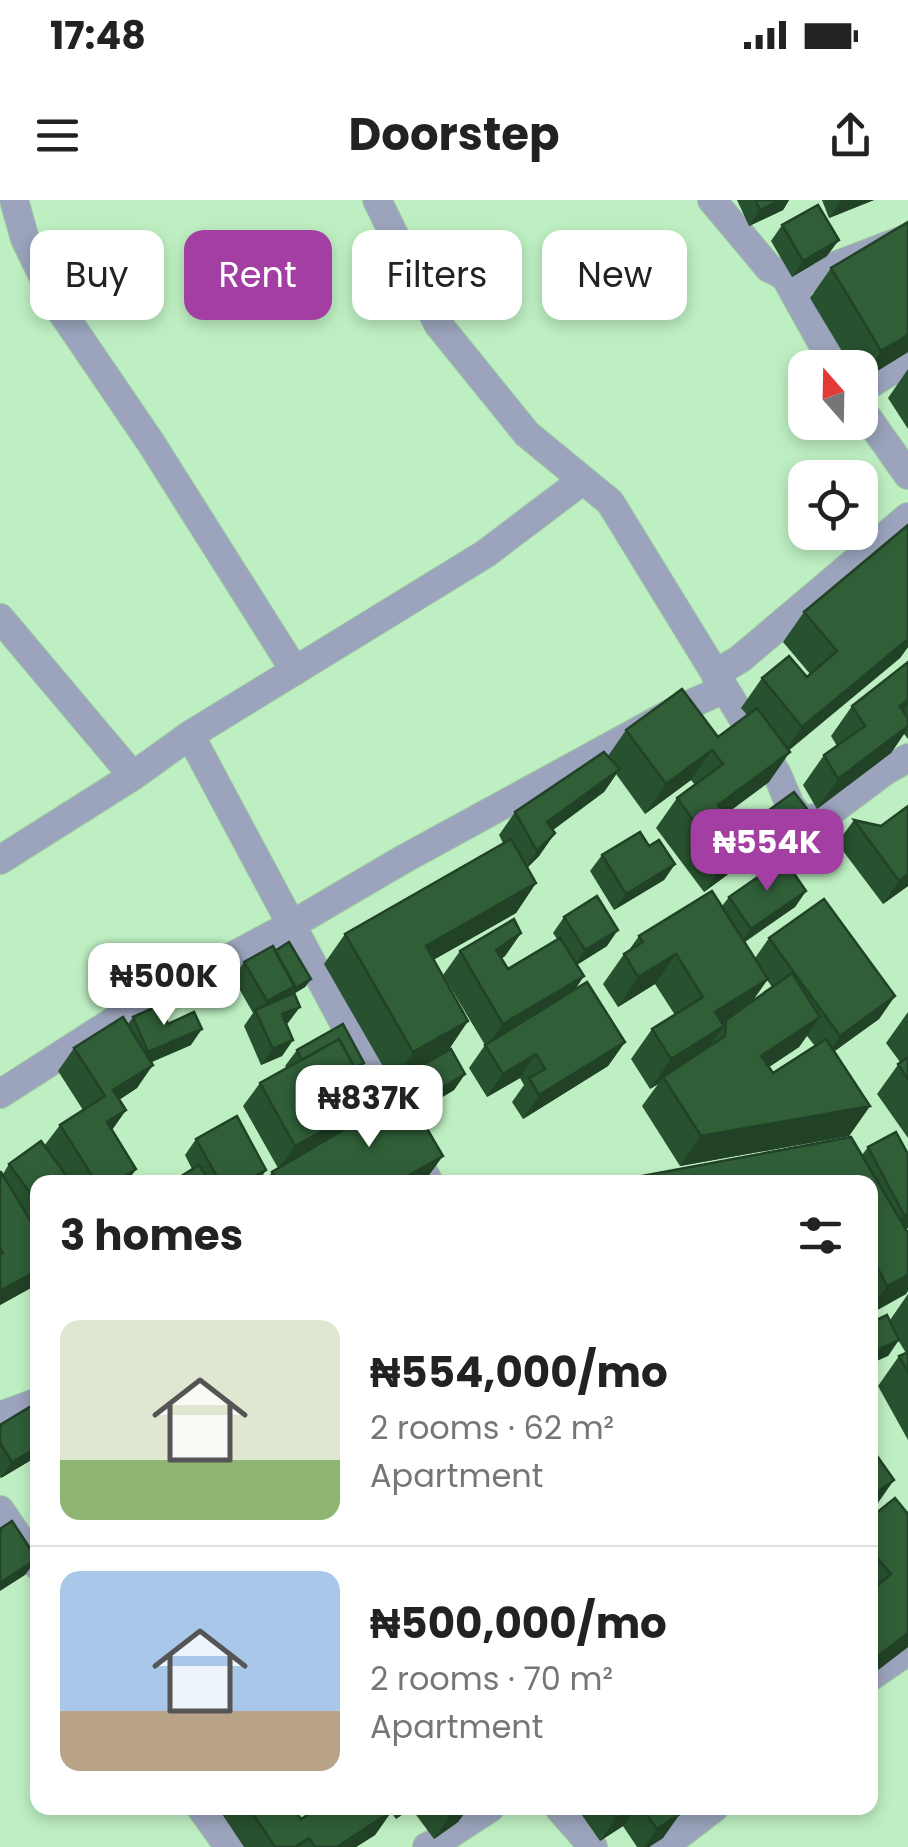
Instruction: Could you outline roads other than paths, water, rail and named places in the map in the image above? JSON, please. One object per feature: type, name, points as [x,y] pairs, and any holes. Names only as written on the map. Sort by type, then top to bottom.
[{"type":"street","points":[[14,200],[25,239],[56,305],[161,458],[295,671]]},
{"type":"street","points":[[377,200],[438,324],[527,434],[610,502],[777,774],[801,820],[822,818],[908,758]]},
{"type":"street","points":[[712,200],[769,268],[785,276],[826,350]]},
{"type":"street","points":[[793,291],[811,275],[908,238]]},
{"type":"street","points":[[878,379],[908,361]]},
{"type":"street","points":[[878,432],[908,475]]},
{"type":"street","points":[[0,860],[190,734],[484,554],[583,480]]},
{"type":"street","points":[[0,1094],[131,1010],[672,712],[720,681],[740,659],[908,517]]},
{"type":"street","points":[[0,618],[132,776]]},
{"type":"street","points":[[190,734],[425,1175]]},
{"type":"street","points":[[0,1416],[30,1405]]},
{"type":"street","points":[[0,1510],[30,1554]]},
{"type":"street","points":[[878,1672],[908,1651]]},
{"type":"street","points":[[206,1815],[229,1847]]},
{"type":"street","points":[[427,1847],[479,1815]]},
{"type":"street","points":[[565,1815],[593,1847]]},
{"type":"street","points":[[663,1847],[705,1815]]}]
